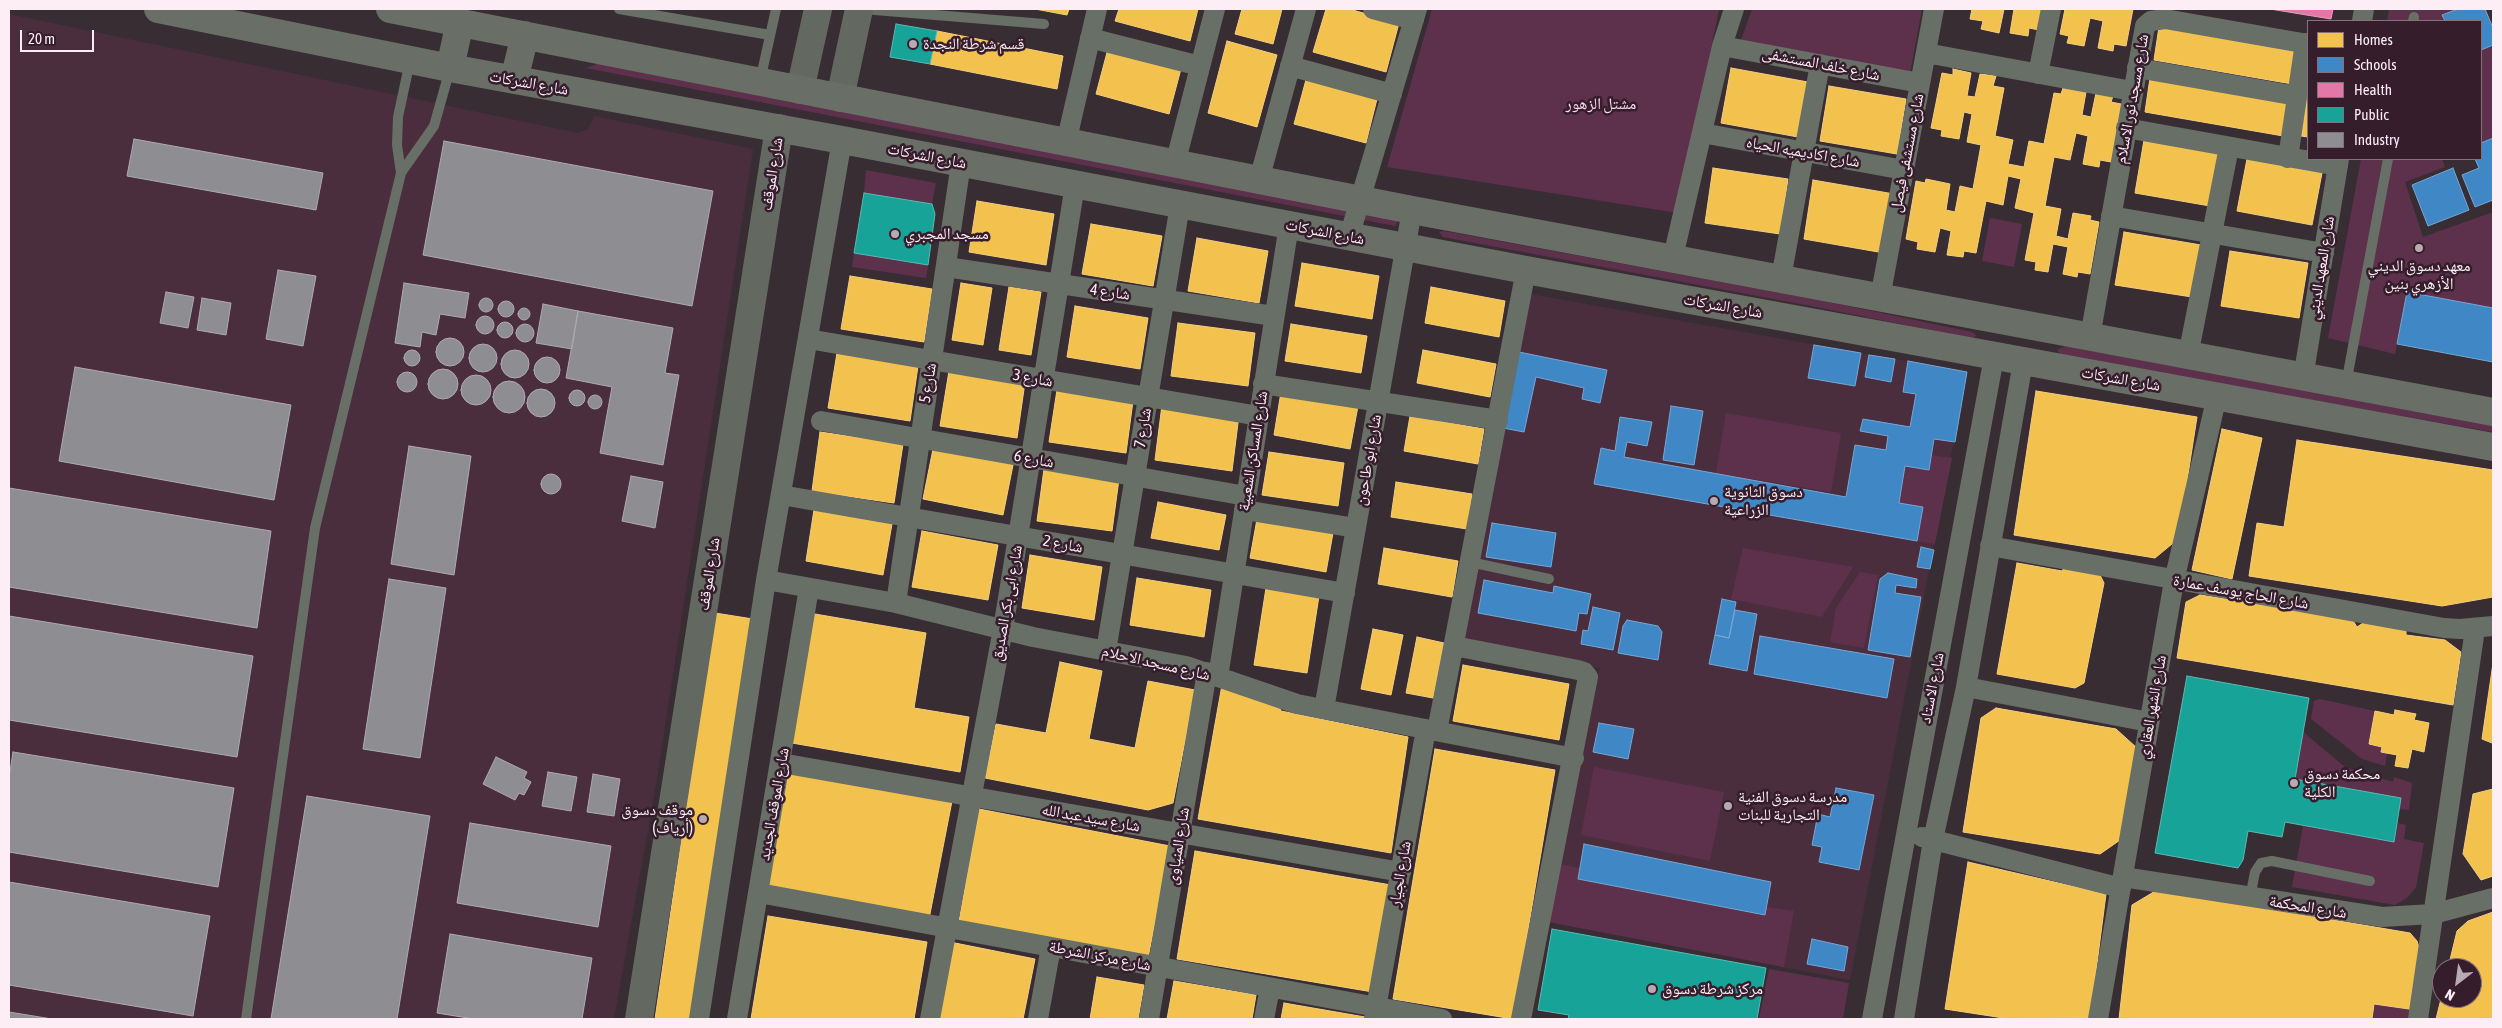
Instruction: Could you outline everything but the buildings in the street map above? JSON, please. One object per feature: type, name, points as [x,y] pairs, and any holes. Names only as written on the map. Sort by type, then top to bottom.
[{"type":"main road","name":"شارع الشركات","points":[[158,9],[255,19],[410,60],[450,68],[779,128],[1526,270],[2493,447]]},
{"type":"main road","points":[[395,9],[1412,210],[1673,257],[2303,378],[2493,412]]},
{"type":"main road","points":[[450,68],[460,22]]},
{"type":"main road","points":[[514,80],[525,35]]},
{"type":"street","points":[[800,90],[818,9]]},
{"type":"street","points":[[840,98],[859,9]]},
{"type":"street","points":[[1066,143],[1097,9]]},
{"type":"street","points":[[1175,164],[1215,9]]},
{"type":"street","points":[[1258,180],[1306,9]]},
{"type":"street","points":[[1349,237],[1415,14],[1373,9]]},
{"type":"street","points":[[1673,257],[1722,46],[1734,9]]},
{"type":"street","name":"شارع مستشفى فيصل","points":[[1880,298],[1934,9]]},
{"type":"street","points":[[2038,74],[2051,9]]},
{"type":"street","name":"شارع مسجد نور الاسلام","points":[[2090,337],[2145,26],[2158,19],[2307,43]]},
{"type":"street","points":[[1090,38],[1200,66]]},
{"type":"street","points":[[2288,158],[2307,43]]},
{"type":"street","name":"شارع خلف المستشفى","points":[[1722,46],[1920,83]]},
{"type":"street","points":[[1926,53],[2132,91]]},
{"type":"street","points":[[1780,278],[1820,64]]},
{"type":"street","points":[[1290,66],[1392,94]]},
{"type":"street","points":[[2137,68],[2297,96]]},
{"type":"street","name":"شارع الموقف","points":[[639,1019],[779,128]]},
{"type":"street","points":[[2126,128],[2307,160]]},
{"type":"street","name":"شارع اكاديميه الحياه","points":[[1702,133],[1904,170]]},
{"type":"street","points":[[699,1019],[766,580],[842,140]]},
{"type":"street","points":[[2188,356],[2229,147]]},
{"type":"street","points":[[2308,160],[2339,163]]},
{"type":"street","name":"شارع 5","points":[[896,603],[961,163]]},
{"type":"street","name":"شارع المعهد الديني","points":[[2303,378],[2339,163]]},
{"type":"street","name":"شارع ابى بكر الصديق","points":[[930,1019],[1003,629],[1075,184]]},
{"type":"street","name":"شارع 7","points":[[1106,651],[1180,205]]},
{"type":"street","name":"شارع ابو طاحون","points":[[1324,709],[1412,210]]},
{"type":"street","points":[[2111,216],[2324,253]]},
{"type":"street","name":"شارع المساكن الشعبية","points":[[1212,674],[1234,574],[1288,225]]},
{"type":"street","name":"شارع 4","points":[[946,267],[1274,316]]},
{"type":"street","name":"شارع الجيار","points":[[1376,1013],[1400,872],[1432,730],[1454,646],[1526,270]]},
{"type":"street","name":"شارع 3","points":[[808,339],[1259,416]]},
{"type":"street","name":"شارع الاستاد","points":[[1872,1019],[1994,356]]},
{"type":"street","name":"شارع الاستاد","points":[[1904,1019],[1933,840],[1966,687],[2023,362]]},
{"type":"street","points":[[1264,384],[1498,420]]},
{"type":"street","name":"شارع الشهر العقاري","points":[[2098,1019],[2174,580],[2217,396]]},
{"type":"street","name":"شارع 6","points":[[821,421],[1135,476],[1356,528]]},
{"type":"street","name":"شارع 2","points":[[781,495],[1344,593]]},
{"type":"street","name":"شارع الحاج يوسف عمارة","points":[[1990,546],[2444,628],[2484,627]]},
{"type":"street","name":"شارع مسجد الاحلام","points":[[766,580],[896,603],[1003,629],[1212,674],[1270,696],[1324,709],[1574,758]]},
{"type":"street","name":"شارع الموقف الجديد","points":[[737,1019],[809,588]]},
{"type":"street","points":[[2418,1019],[2434,914],[2484,627]]},
{"type":"street","points":[[1454,646],[1584,672],[1588,677],[1574,758],[1521,1019]]},
{"type":"street","name":"شارع المنياوى","points":[[1149,1019],[1180,833],[1212,674]]},
{"type":"street","points":[[1966,687],[2149,722]]},
{"type":"street","name":"شارع سيد عبد الله","points":[[781,763],[1400,872]]},
{"type":"street","name":"شارع المحكمة","points":[[1905,832],[2122,883],[2250,898],[2356,915],[2382,917],[2434,914],[2493,898]]},
{"type":"street","name":"شارع مركز الشرطة","points":[[759,894],[1270,988],[1376,1013],[1442,1019]]},
{"type":"street","points":[[1038,1019],[1051,947]]},
{"type":"street","points":[[1264,1019],[1270,988]]},
{"type":"lane","points":[[619,9],[770,35]]},
{"type":"lane","points":[[760,82],[776,9]]},
{"type":"lane","points":[[864,9],[1044,24]]},
{"type":"lane","points":[[246,1019],[315,528],[400,173],[397,145],[398,117],[410,60]]},
{"type":"lane","points":[[400,173],[434,126],[450,68]]},
{"type":"lane","points":[[2345,385],[2388,160]]},
{"type":"lane","points":[[1470,562],[1548,579]]},
{"type":"lane","points":[[2250,898],[2255,872],[2261,863],[2272,861],[2370,881]]},
{"type":"shaded area","points":[[9,14],[578,133],[588,129],[594,116],[753,149],[657,779],[614,1019],[9,1019]]},
{"type":"shaded area","name":"دسوق الثانوية الزراعية","points":[[1525,293],[1967,372],[1850,980],[1548,922],[1600,668],[1458,640]]},
{"type":"green space","name":"مشتل الزهور","points":[[1432,9],[1719,9],[1678,213],[1387,167]]},
{"type":"green space","points":[[1752,9],[1922,9],[1910,73],[1741,40]]},
{"type":"green space","points":[[2389,9],[2458,9],[2442,15],[2444,20],[2387,20]]},
{"type":"green space","points":[[2493,45],[2493,138],[2482,143],[2482,50]]},
{"type":"green space","points":[[600,63],[1399,219],[1395,226],[586,68]]},
{"type":"green space","points":[[2361,160],[2442,160],[2445,167],[2405,182],[2423,237],[2493,212],[2493,308],[2407,292],[2395,354],[2328,338]]},
{"type":"green space","points":[[866,170],[936,183],[932,204],[864,193]]},
{"type":"green space","points":[[1990,218],[2022,224],[2014,267],[1982,261]]},
{"type":"green space","points":[[1444,231],[1819,300],[1972,332],[1977,336],[1971,338],[1443,237],[1439,232]]},
{"type":"green space","points":[[854,253],[928,265],[926,278],[852,267]]},
{"type":"green space","points":[[2065,346],[2493,425],[2493,432],[2063,357],[2057,350]]},
{"type":"green space","points":[[1726,413],[1841,433],[1831,492],[1716,473]]},
{"type":"green space","points":[[1931,455],[1952,458],[1935,544],[1917,541],[1923,507],[1899,503],[1905,466],[1928,470]]},
{"type":"green space","points":[[1743,548],[1853,567],[1822,617],[1731,599]]},
{"type":"green space","points":[[1860,572],[1878,575],[1864,648],[1830,642],[1836,608]]},
{"type":"green space","points":[[2320,699],[2375,711],[2369,744],[2382,747],[2381,752],[2387,753],[2385,766],[2362,759],[2311,719],[2314,701]]},
{"type":"green space","points":[[2303,732],[2345,767],[2393,782],[2394,777],[2412,783],[2409,810],[2399,809],[2401,798],[2295,779]]},
{"type":"green space","points":[[1594,767],[1724,792],[1710,861],[1581,835]]},
{"type":"green space","points":[[2398,823],[2406,825],[2404,839],[2424,843],[2416,887],[2407,898],[2395,905],[2292,887],[2303,826],[2394,842]]},
{"type":"green space","points":[[1558,864],[1580,868],[1578,879],[1794,911],[1784,967],[1548,922]]},
{"type":"green space","points":[[1769,969],[1849,983],[1843,1019],[1759,1019]]},
{"type":"green space","points":[[2374,1004],[2416,1010],[2415,1019],[2372,1019]]},
{"type":"place","name":"قسم شرطة النجدة","points":[[913,44]]},
{"type":"place","name":"مسجد المجبري","points":[[895,234]]},
{"type":"place","name":"معهد دسوق الديني الأزهري بنين","points":[[2419,248]]},
{"type":"place","name":"دسوق الثانوية الزراعية","points":[[1714,501]]},
{"type":"place","name":"محكمة دسوق الكلية","points":[[2294,783]]},
{"type":"place","name":"مدرسة دسوق الفنية التجارية للبنات","points":[[1728,806]]},
{"type":"place","name":"موقف دسوق (أرياف)","points":[[703,819]]},
{"type":"place","name":"مركز شرطة دسوق","points":[[1652,989]]}]
